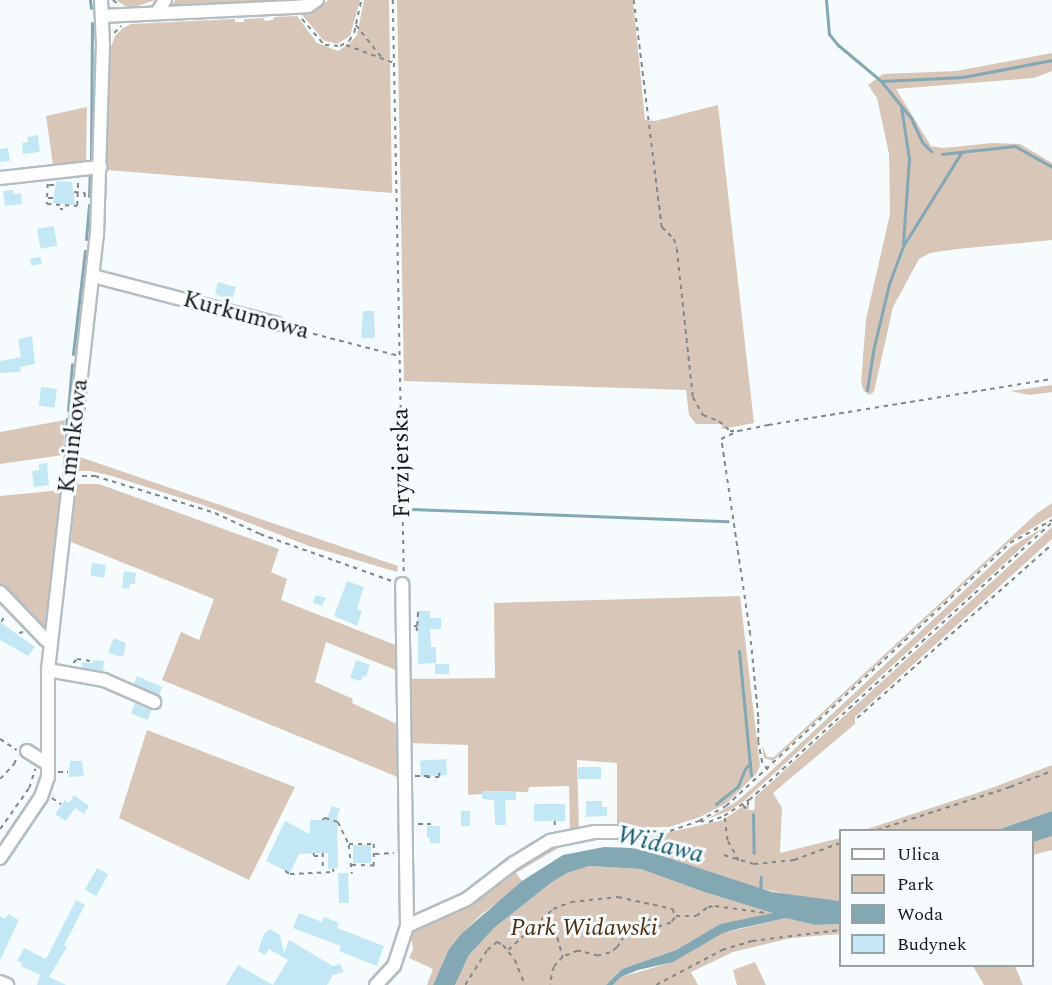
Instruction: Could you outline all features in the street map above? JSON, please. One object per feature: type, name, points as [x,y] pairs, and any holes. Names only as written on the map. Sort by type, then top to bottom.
[{"type":"street","name":"Kminkowa","points":[[0,858],[41,797],[47,782],[42,763],[48,670],[93,276],[100,168],[101,0]]},
{"type":"street","points":[[157,13],[165,0]]},
{"type":"street","points":[[102,16],[293,7],[310,5],[317,0]]},
{"type":"street","points":[[0,178],[100,168]]},
{"type":"street","name":"Kurkumowa","points":[[93,276],[277,324]]},
{"type":"street","points":[[376,985],[394,966],[406,926],[402,584]]},
{"type":"street","points":[[0,592],[46,640],[51,641]]},
{"type":"street","points":[[48,670],[104,680],[154,702]]},
{"type":"street","points":[[23,751],[42,763]]},
{"type":"street","points":[[406,926],[467,899],[514,863],[550,841],[595,832],[616,832]]},
{"type":"street","points":[[0,982],[8,985]]},
{"type":"path","points":[[345,45],[356,24],[361,0]]},
{"type":"path","name":"Fryzjerska","points":[[393,0],[402,584]]},
{"type":"path","points":[[634,0],[662,227],[674,239],[677,249],[693,397],[703,415],[719,421],[730,431],[738,431],[1052,380]]},
{"type":"path","points":[[298,14],[325,45],[335,48],[345,45],[394,63]]},
{"type":"path","points":[[356,24],[383,60]]},
{"type":"path","points":[[58,180],[48,180],[47,204],[62,208],[77,207],[78,178],[83,179]]},
{"type":"path","points":[[48,185],[55,185]]},
{"type":"path","points":[[76,192],[85,192],[85,200]]},
{"type":"path","points":[[47,198],[55,198]]},
{"type":"path","name":"Kurkumowa","points":[[277,324],[400,356]]},
{"type":"path","points":[[738,431],[721,439],[722,456],[750,635],[758,717],[758,742],[762,763],[768,770]]},
{"type":"path","points":[[69,475],[95,476],[215,513],[260,534],[402,584]]},
{"type":"path","points":[[616,832],[655,833],[699,821],[726,806],[768,770],[1010,543],[1052,521]]},
{"type":"path","points":[[699,821],[709,822],[724,816],[748,801],[1052,521]]},
{"type":"path","points":[[857,718],[1052,544]]},
{"type":"path","points":[[0,610],[6,614]]},
{"type":"path","points":[[417,626],[417,633]]},
{"type":"path","points":[[0,779],[23,751]]},
{"type":"path","points":[[0,829],[32,784],[42,763]]},
{"type":"path","points":[[883,829],[1052,771]]},
{"type":"path","points":[[419,776],[439,777],[439,773]]},
{"type":"path","points":[[742,804],[748,810],[748,801]]},
{"type":"path","points":[[724,816],[728,841],[739,862]]},
{"type":"path","points":[[322,820],[325,818],[338,822],[349,845],[352,874]]},
{"type":"path","points":[[349,845],[373,843],[374,854],[374,866],[350,864]]},
{"type":"path","points":[[724,855],[739,862],[754,864],[794,860],[839,843]]},
{"type":"path","points":[[345,851],[349,849]]},
{"type":"path","points":[[314,853],[314,856],[323,854],[323,872]]},
{"type":"path","points":[[374,854],[406,853]]},
{"type":"path","points":[[285,871],[290,874],[333,872],[333,869]]},
{"type":"path","points":[[508,950],[553,909],[566,903],[612,897],[673,909],[675,916],[671,923],[664,927],[646,920],[633,925],[617,948],[605,955],[597,957],[578,951],[563,957],[554,967],[550,985]]},
{"type":"path","points":[[675,916],[696,916],[708,907],[715,906],[766,913]]},
{"type":"path","points":[[546,917],[555,929],[563,957]]},
{"type":"path","points":[[656,985],[722,950],[752,941],[839,930]]},
{"type":"path","points":[[465,985],[487,950],[497,942],[508,950],[520,970],[525,985]]},
{"type":"green space","points":[[116,0],[155,0],[135,7],[125,6]]},
{"type":"green space","points":[[175,0],[275,0],[173,5]]},
{"type":"green space","points":[[328,0],[360,0],[350,36],[337,44],[323,40],[299,11],[318,9]]},
{"type":"green space","points":[[364,0],[389,0],[392,193],[106,170],[108,47],[111,47],[115,36],[123,28],[131,24],[235,19],[235,22],[244,22],[244,19],[264,18],[265,21],[273,20],[274,17],[297,16],[317,43],[338,51],[357,35]]},
{"type":"green space","points":[[397,0],[633,0],[645,120],[655,121],[718,105],[754,423],[722,429],[722,424],[696,424],[689,415],[686,390],[404,381]]},
{"type":"green space","points":[[1052,53],[1052,71],[1034,78],[896,89],[931,146],[943,148],[993,143],[1020,144],[1052,163],[1052,240],[957,249],[930,253],[919,259],[893,307],[874,392],[869,395],[864,391],[861,383],[866,319],[890,214],[889,154],[877,98],[868,85],[883,74],[956,71]]},
{"type":"green space","points":[[87,107],[86,161],[53,165],[46,116]]},
{"type":"green space","points":[[1052,385],[1052,392],[1030,395],[1010,391]]},
{"type":"green space","points":[[65,420],[63,455],[0,464],[0,432]]},
{"type":"green space","points":[[80,457],[398,566],[397,572],[309,546],[206,506],[112,476],[91,471],[78,471]]},
{"type":"green space","points":[[76,484],[99,484],[279,549],[271,572],[287,579],[281,600],[398,646],[398,671],[326,642],[315,682],[353,699],[352,703],[399,725],[400,778],[162,680],[181,632],[199,640],[214,599],[71,542]]},
{"type":"green space","points":[[61,490],[46,632],[0,584],[0,496]]},
{"type":"green space","points":[[1052,503],[1052,516],[1008,543],[773,761],[764,758],[762,745],[767,757],[774,757],[1036,514]]},
{"type":"green space","points":[[1044,527],[744,801],[729,811],[707,819],[736,802],[758,783],[1011,547]]},
{"type":"green space","points":[[1052,527],[1052,539],[855,717],[855,724],[773,793],[782,808],[780,853],[839,838],[839,901],[790,895],[746,885],[659,855],[662,845],[617,836],[613,833],[653,836],[723,820],[743,806],[747,811],[745,806],[749,803],[749,810],[754,810],[755,797]]},
{"type":"green space","points":[[740,596],[760,766],[757,773],[727,803],[700,817],[669,827],[623,828],[617,824],[617,763],[577,760],[579,829],[570,832],[569,786],[529,787],[528,792],[483,791],[482,794],[468,795],[468,745],[409,743],[407,679],[495,678],[494,603]]},
{"type":"green space","points":[[147,730],[295,787],[249,880],[119,818]]},
{"type":"green space","points":[[1052,765],[1052,811],[1000,829],[867,829],[986,790]]},
{"type":"green space","points":[[1052,836],[1052,850],[1034,855],[1034,841]]},
{"type":"green space","points":[[565,844],[516,873],[522,881],[520,886],[483,913],[462,933],[449,949],[433,985],[427,985],[433,969],[409,958],[413,949],[411,937],[413,929],[455,910],[464,909],[501,877],[551,845]]},
{"type":"green space","name":"Park Widawski","points":[[589,866],[641,869],[704,892],[774,913],[720,924],[676,950],[622,969],[606,985],[455,985],[469,955],[494,928],[552,882],[567,873]]},
{"type":"green space","points":[[786,918],[815,925],[839,924],[839,934],[791,938],[733,952],[691,972],[698,985],[613,985],[621,977],[666,964],[723,933]]},
{"type":"green space","points":[[755,962],[766,985],[737,985],[733,970]]},
{"type":"green space","points":[[974,967],[1015,967],[1023,985],[984,985]]},
{"type":"water","points":[[1052,811],[1052,836],[1034,842],[1034,829],[1000,829]]},
{"type":"water","points":[[604,847],[633,848],[653,853],[772,892],[839,901],[839,924],[815,925],[786,918],[737,929],[723,933],[673,962],[638,970],[621,977],[613,985],[606,985],[622,969],[676,950],[720,924],[773,913],[704,892],[641,869],[589,866],[567,873],[552,882],[494,928],[469,955],[455,985],[433,985],[449,949],[462,933],[522,881],[563,855]]},
{"type":"building","points":[[38,135],[40,152],[23,154],[22,143],[28,142],[27,137]]},
{"type":"building","points":[[8,148],[10,161],[0,162],[0,149]]},
{"type":"building","points":[[56,181],[72,182],[75,205],[53,203]]},
{"type":"building","points":[[13,190],[13,194],[21,193],[22,204],[5,206],[3,191]]},
{"type":"building","points":[[54,226],[57,246],[40,248],[37,229]]},
{"type":"building","points":[[41,257],[42,264],[31,265],[30,259]]},
{"type":"building","points":[[218,282],[236,287],[232,301],[215,294]]},
{"type":"building","points":[[363,311],[374,311],[375,338],[361,338]]},
{"type":"building","points":[[32,336],[35,364],[20,367],[21,372],[0,373],[0,361],[21,357],[18,339]]},
{"type":"building","points":[[41,387],[57,389],[55,408],[39,406]]},
{"type":"building","points":[[47,463],[49,485],[34,487],[32,471],[39,470],[39,464]]},
{"type":"building","points":[[92,563],[106,565],[104,578],[90,576]]},
{"type":"building","points":[[124,571],[136,573],[135,584],[130,584],[129,589],[122,588]]},
{"type":"building","points":[[347,581],[364,587],[357,609],[362,611],[357,626],[334,616]]},
{"type":"building","points":[[316,595],[326,598],[322,606],[313,603]]},
{"type":"building","points":[[418,611],[430,611],[430,618],[441,618],[441,629],[430,629],[431,647],[436,647],[436,663],[418,664]]},
{"type":"building","points":[[0,622],[35,647],[28,656],[0,640]]},
{"type":"building","points":[[114,638],[126,643],[124,655],[120,657],[108,652]]},
{"type":"building","points":[[93,660],[104,661],[103,671],[82,668],[82,662],[92,663]]},
{"type":"building","points":[[356,660],[370,665],[366,677],[363,676],[361,681],[350,678]]},
{"type":"building","points":[[435,664],[449,664],[449,674],[435,674]]},
{"type":"building","points":[[137,676],[162,687],[159,696],[134,684]]},
{"type":"building","points":[[135,703],[152,710],[148,720],[131,713]]},
{"type":"building","points":[[446,759],[447,775],[421,777],[420,761]]},
{"type":"building","points":[[70,761],[82,761],[84,776],[69,777]]},
{"type":"building","points":[[578,767],[601,767],[601,779],[578,779]]},
{"type":"building","points":[[482,791],[516,792],[516,800],[505,800],[506,825],[495,825],[494,800],[482,799]]},
{"type":"building","points":[[74,795],[89,806],[84,814],[75,808],[66,821],[55,814],[65,800],[69,803]]},
{"type":"building","points":[[586,801],[602,801],[602,807],[607,807],[607,816],[586,817]]},
{"type":"building","points":[[534,804],[565,804],[565,821],[534,821]]},
{"type":"building","points":[[332,806],[340,809],[337,817],[338,868],[328,869],[328,853],[299,854],[290,873],[266,861],[285,821],[310,834],[310,820],[326,820]]},
{"type":"building","points":[[461,811],[470,811],[470,826],[461,826]]},
{"type":"building","points":[[427,826],[440,826],[440,843],[430,843],[430,838],[427,838]]},
{"type":"building","points":[[353,845],[371,845],[371,863],[353,863]]},
{"type":"building","points":[[97,868],[108,874],[96,896],[85,890]]},
{"type":"building","points":[[338,873],[348,873],[349,903],[339,903]]},
{"type":"building","points":[[76,900],[85,905],[64,945],[67,947],[49,977],[66,985],[37,985],[40,975],[21,966],[22,963],[17,961],[24,948],[46,959]]},
{"type":"building","points":[[299,913],[322,922],[324,917],[339,923],[337,928],[384,946],[377,966],[339,951],[341,946],[293,928]]},
{"type":"building","points":[[8,914],[19,920],[0,960],[0,916],[5,919]]},
{"type":"building","points":[[270,929],[280,935],[284,953],[289,940],[333,966],[340,964],[344,972],[333,975],[327,985],[273,985],[288,960],[269,949],[265,955],[258,951],[264,934]]},
{"type":"building","points":[[238,965],[273,985],[226,985]]},
{"type":"waterway","points":[[90,0],[91,8]]},
{"type":"waterway","points":[[826,0],[829,34],[838,45],[881,81],[911,118],[922,142],[931,151]]},
{"type":"waterway","points":[[91,161],[92,23]]},
{"type":"waterway","points":[[881,81],[963,77],[1052,60]]},
{"type":"waterway","points":[[901,106],[909,159],[903,243]]},
{"type":"waterway","points":[[942,154],[1015,146],[1052,167]]},
{"type":"waterway","points":[[867,390],[873,351],[889,284],[903,246],[961,153]]},
{"type":"waterway","points":[[89,196],[90,173]]},
{"type":"waterway","points":[[86,239],[89,205]]},
{"type":"waterway","points":[[73,354],[85,251]]},
{"type":"waterway","points":[[68,410],[72,364]]},
{"type":"waterway","points":[[65,452],[67,419]]},
{"type":"waterway","points":[[411,509],[728,521]]},
{"type":"waterway","points":[[739,651],[751,775]]},
{"type":"waterway","points":[[716,804],[738,786],[750,763]]},
{"type":"waterway","points":[[753,814],[754,853]]},
{"type":"waterway","points":[[760,890],[761,877]]},
{"type":"water label","name":"Widawa","points":[[660,845]]}]
